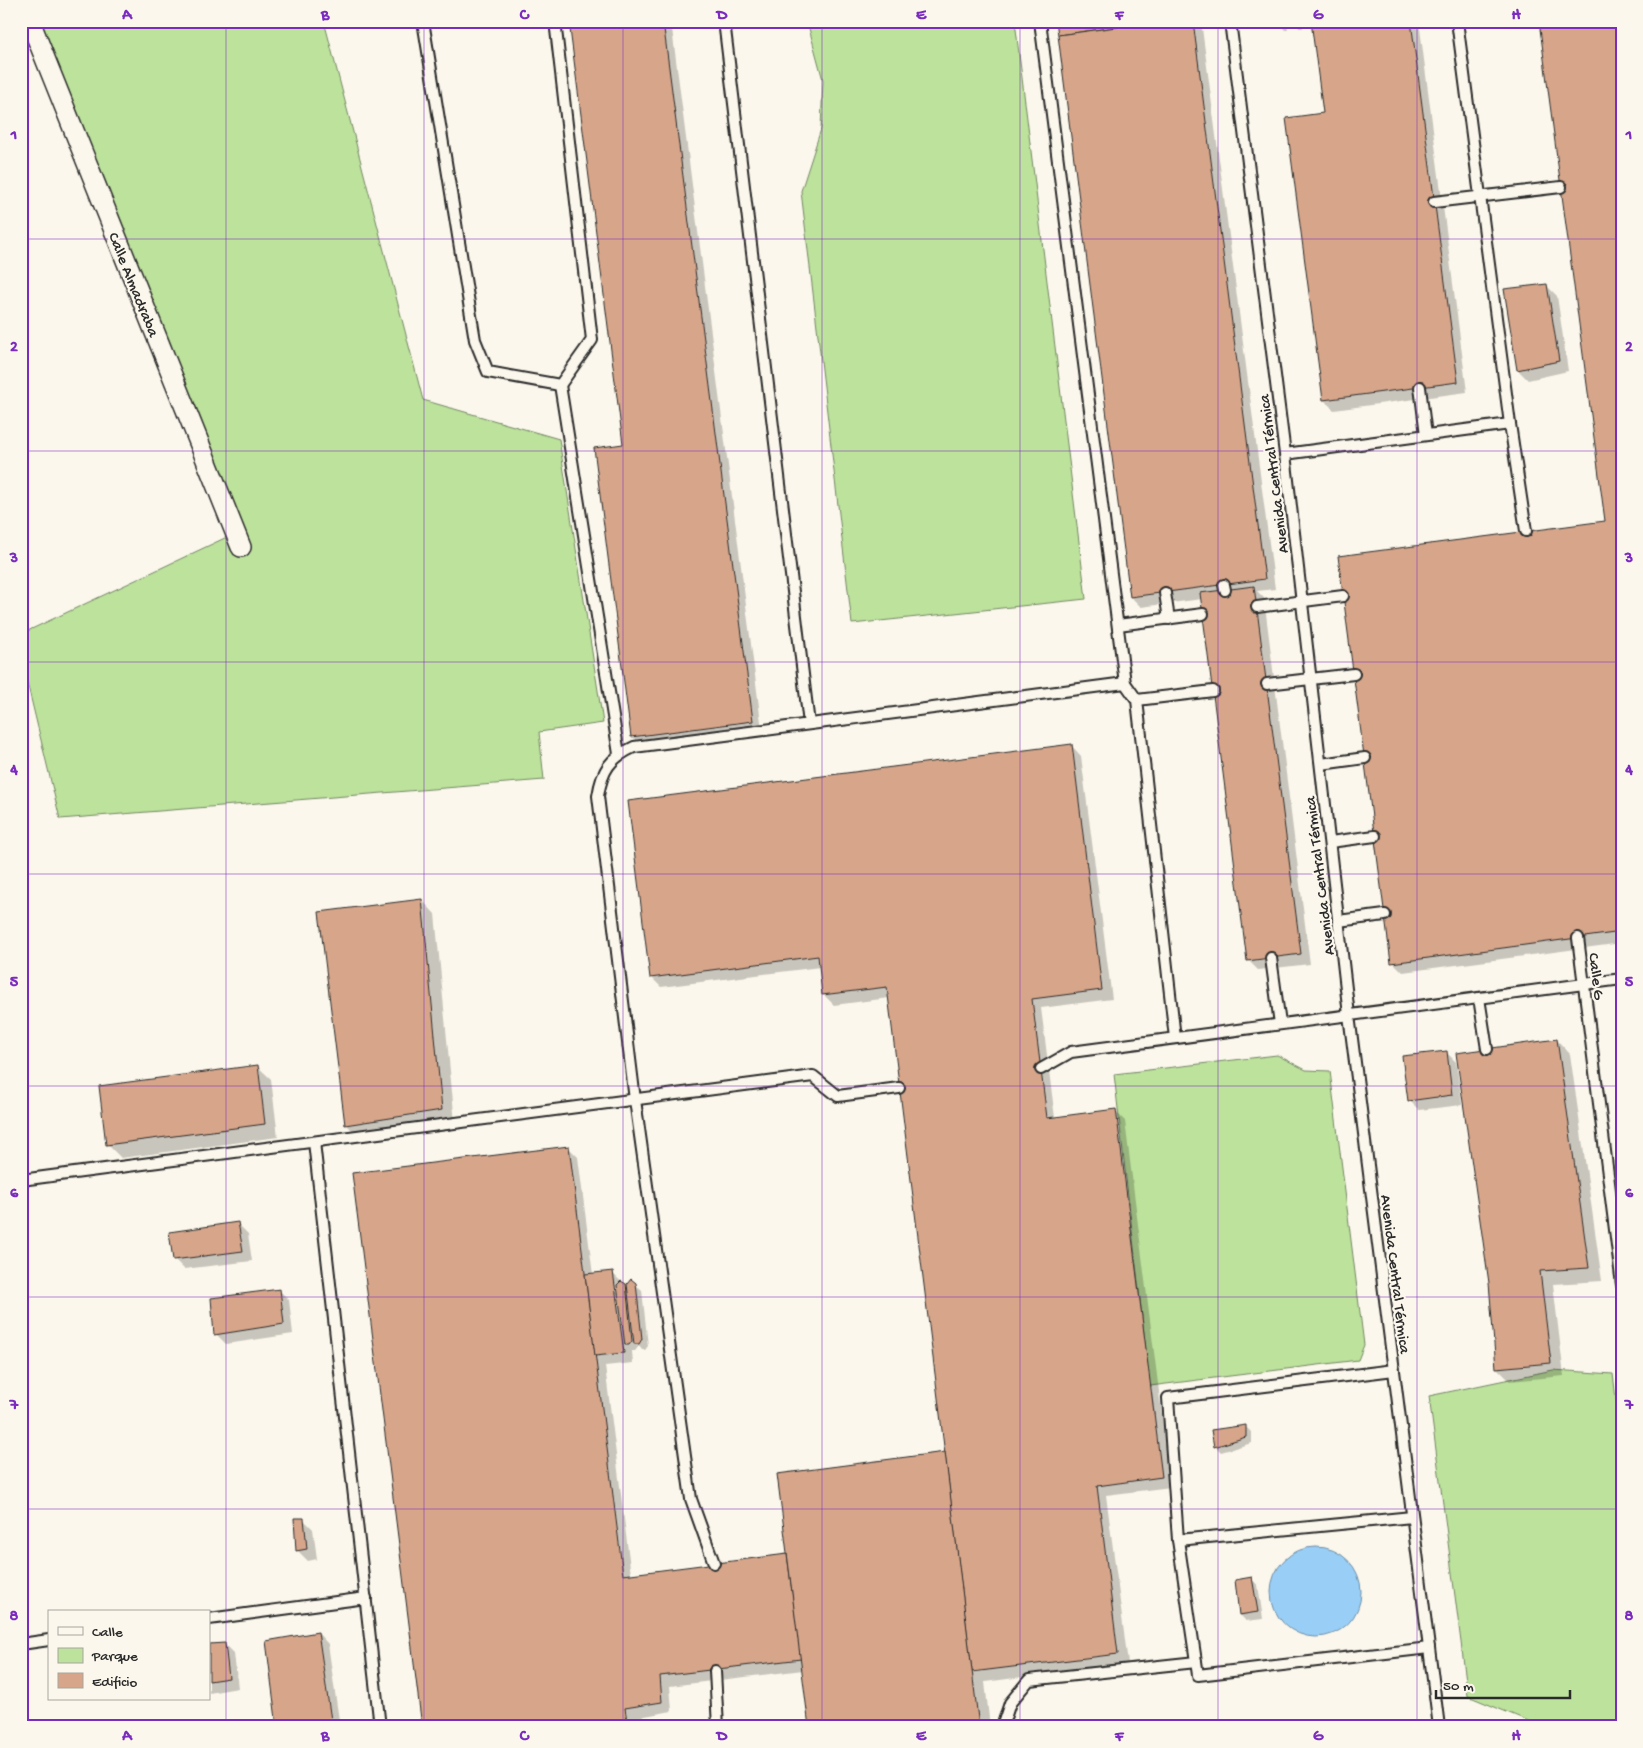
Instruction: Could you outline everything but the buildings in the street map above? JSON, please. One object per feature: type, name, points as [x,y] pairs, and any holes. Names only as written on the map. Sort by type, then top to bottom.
[{"type":"street","name":"Calle Almadraba","points":[[30,21],[241,547]]},
{"type":"lane","points":[[423,21],[475,340],[488,372],[560,385]]},
{"type":"lane","points":[[555,21],[592,340],[560,385],[619,754]]},
{"type":"lane","points":[[724,21],[809,724]]},
{"type":"lane","points":[[1040,21],[1125,683],[1137,700],[1175,1038]]},
{"type":"lane","name":"Avenida Central Térmica","points":[[1230,21],[1285,454],[1349,1015],[1439,1727]]},
{"type":"lane","points":[[1457,21],[1510,424],[1526,531]]},
{"type":"lane","points":[[1434,202],[1561,187]]},
{"type":"lane","points":[[1420,387],[1426,435]]},
{"type":"lane","points":[[1285,454],[1510,424]]},
{"type":"lane","points":[[1165,593],[1169,619]]},
{"type":"lane","points":[[1257,607],[1343,596]]},
{"type":"lane","points":[[1118,626],[1203,614]]},
{"type":"lane","points":[[1267,684],[1354,674]]},
{"type":"lane","points":[[714,1563],[691,1499],[635,1100],[598,796],[600,780],[608,766],[619,754],[634,747],[1125,683]]},
{"type":"lane","points":[[1137,700],[1213,691]]},
{"type":"lane","points":[[1321,764],[1365,758]]},
{"type":"lane","points":[[1330,842],[1375,836]]},
{"type":"lane","points":[[1338,921],[1385,915]]},
{"type":"lane","name":"Calle G","points":[[1578,938],[1622,1285]]},
{"type":"lane","points":[[1271,958],[1280,1024]]},
{"type":"lane","points":[[1041,1069],[1071,1052],[1622,979]]},
{"type":"lane","points":[[1479,998],[1487,1049]]},
{"type":"lane","points":[[21,1180],[813,1076],[838,1096],[899,1088]]},
{"type":"lane","points":[[314,1142],[380,1727]]},
{"type":"lane","points":[[1394,1370],[1168,1398],[1178,1540],[1198,1675],[1429,1648]]},
{"type":"lane","points":[[1178,1540],[1412,1517]]},
{"type":"lane","points":[[210,1619],[366,1598]]},
{"type":"lane","points":[[21,1644],[48,1640]]},
{"type":"lane","points":[[1002,1727],[1010,1703],[1029,1680],[1196,1662]]},
{"type":"lane","points":[[715,1671],[718,1727]]},
{"type":"green space","points":[[31,21],[324,21],[423,400],[559,439],[603,723],[539,732],[544,780],[60,819],[21,657],[21,634],[227,537]]},
{"type":"green space","points":[[807,21],[1015,21],[1086,599],[852,624],[801,191],[821,129],[823,80]]},
{"type":"green space","points":[[1277,1055],[1306,1070],[1330,1071],[1364,1345],[1358,1360],[1150,1386],[1114,1074]]},
{"type":"green space","points":[[1553,1370],[1613,1374],[1622,1447],[1622,1727],[1543,1727],[1468,1696],[1429,1396]]},
{"type":"water","points":[[1316,1547],[1333,1551],[1348,1560],[1357,1575],[1361,1592],[1357,1609],[1348,1624],[1333,1633],[1316,1637],[1299,1633],[1284,1624],[1275,1609],[1271,1592],[1275,1575],[1284,1560],[1299,1551]]}]
